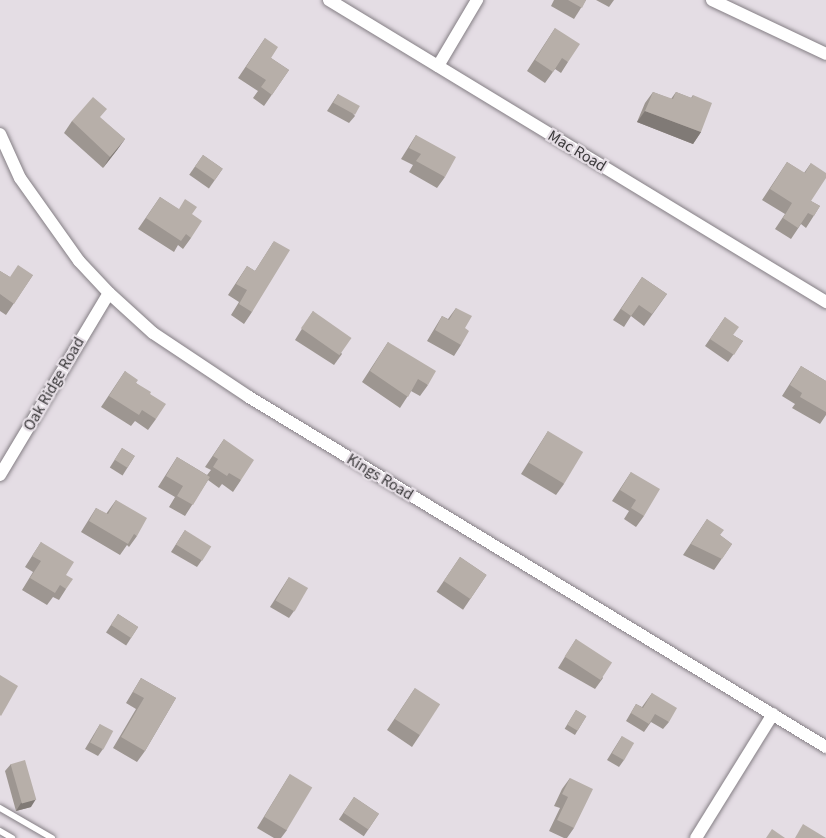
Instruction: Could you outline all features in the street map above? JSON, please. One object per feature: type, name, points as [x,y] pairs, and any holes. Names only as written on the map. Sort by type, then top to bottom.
[{"type":"street","name":"Mac Road","points":[[328,0],[826,302]]},
{"type":"street","points":[[438,66],[477,0]]},
{"type":"street","points":[[712,0],[826,54]]},
{"type":"street","name":"Kings Road","points":[[0,134],[20,178],[79,261],[109,293],[153,333],[185,357],[826,747]]},
{"type":"street","name":"Oak Ridge Road","points":[[0,475],[109,293]]},
{"type":"street","points":[[696,838],[773,714]]},
{"type":"lane","points":[[0,808],[52,838]]},
{"type":"lane","points":[[0,831],[12,838]]},
{"type":"building","points":[[568,0],[586,0],[582,8]]},
{"type":"building","points":[[555,28],[580,44],[568,62],[562,58],[553,72],[535,60]]},
{"type":"building","points":[[265,38],[278,47],[271,58],[289,70],[272,95],[261,87],[266,80],[246,67]]},
{"type":"building","points":[[653,92],[673,99],[676,92],[692,98],[693,95],[712,103],[701,132],[645,111]]},
{"type":"building","points":[[338,94],[360,106],[355,115],[333,103]]},
{"type":"building","points":[[93,97],[107,109],[100,117],[125,139],[110,157],[72,121]]},
{"type":"building","points":[[416,135],[456,157],[445,177],[416,161],[421,154],[409,148]]},
{"type":"building","points":[[203,155],[223,169],[215,180],[195,166]]},
{"type":"building","points":[[787,162],[805,173],[811,163],[826,173],[826,178],[811,201],[820,206],[814,216],[808,213],[798,228],[783,218],[792,203],[770,189]]},
{"type":"building","points":[[160,197],[179,209],[185,199],[197,207],[192,214],[202,221],[191,238],[186,234],[181,241],[146,218]]},
{"type":"building","points":[[274,241],[290,250],[252,312],[239,304],[247,290],[236,284],[247,266],[255,271]]},
{"type":"building","points":[[18,265],[33,275],[14,304],[0,294],[0,271],[10,277]]},
{"type":"building","points":[[642,277],[667,294],[652,314],[639,305],[631,316],[621,309]]},
{"type":"building","points":[[456,308],[472,316],[465,328],[469,331],[461,345],[435,330],[442,316],[449,320]]},
{"type":"building","points":[[313,311],[352,338],[339,355],[301,328]]},
{"type":"building","points":[[725,317],[739,327],[733,335],[743,341],[734,355],[710,339]]},
{"type":"building","points":[[388,342],[436,371],[428,385],[418,379],[408,397],[370,371]]},
{"type":"building","points":[[801,366],[826,381],[826,412],[800,397],[802,393],[790,385]]},
{"type":"building","points":[[125,371],[138,380],[136,383],[166,404],[156,419],[142,410],[139,415],[109,396]]},
{"type":"building","points":[[548,431],[583,452],[564,484],[529,463]]},
{"type":"building","points":[[224,439],[254,460],[241,480],[229,473],[227,476],[213,467],[218,459],[213,456]]},
{"type":"building","points":[[122,448],[135,456],[127,468],[115,460]]},
{"type":"building","points":[[177,457],[210,477],[193,505],[177,496],[183,486],[166,476]]},
{"type":"building","points":[[631,472],[660,489],[644,516],[631,508],[636,500],[620,490]]},
{"type":"building","points":[[116,500],[147,518],[137,536],[134,534],[128,544],[89,521],[96,508],[108,514]]},
{"type":"building","points":[[707,519],[724,530],[720,535],[732,544],[722,559],[691,544]]},
{"type":"building","points":[[185,530],[211,546],[202,561],[176,544]]},
{"type":"building","points":[[41,542],[74,562],[66,575],[73,579],[66,589],[60,585],[55,593],[30,578],[41,561],[32,556]]},
{"type":"building","points":[[460,557],[487,575],[470,599],[444,581]]},
{"type":"building","points":[[289,577],[308,588],[295,611],[276,600]]},
{"type":"building","points":[[118,614],[138,627],[131,638],[111,625]]},
{"type":"building","points":[[576,639],[612,662],[601,680],[565,657]]},
{"type":"building","points":[[0,675],[18,686],[1,716],[0,715]]},
{"type":"building","points":[[141,678],[176,698],[145,751],[121,737],[144,698],[133,692]]},
{"type":"building","points":[[415,688],[440,704],[420,735],[395,719]]},
{"type":"building","points":[[652,693],[677,708],[669,722],[655,714],[649,724],[631,713],[636,704],[643,708]]},
{"type":"building","points":[[576,710],[586,716],[578,731],[567,725]]},
{"type":"building","points":[[100,724],[113,731],[103,750],[90,743]]},
{"type":"building","points":[[622,736],[634,743],[624,760],[612,753]]},
{"type":"building","points":[[25,760],[36,799],[22,804],[11,764]]},
{"type":"building","points":[[290,774],[312,787],[287,830],[264,817]]},
{"type":"building","points":[[570,778],[593,789],[574,828],[557,820],[568,797],[562,794]]},
{"type":"building","points":[[354,797],[379,814],[368,830],[343,813]]},
{"type":"building","points":[[803,824],[826,838],[795,838]]},
{"type":"building","points":[[772,829],[785,838],[766,838]]}]
